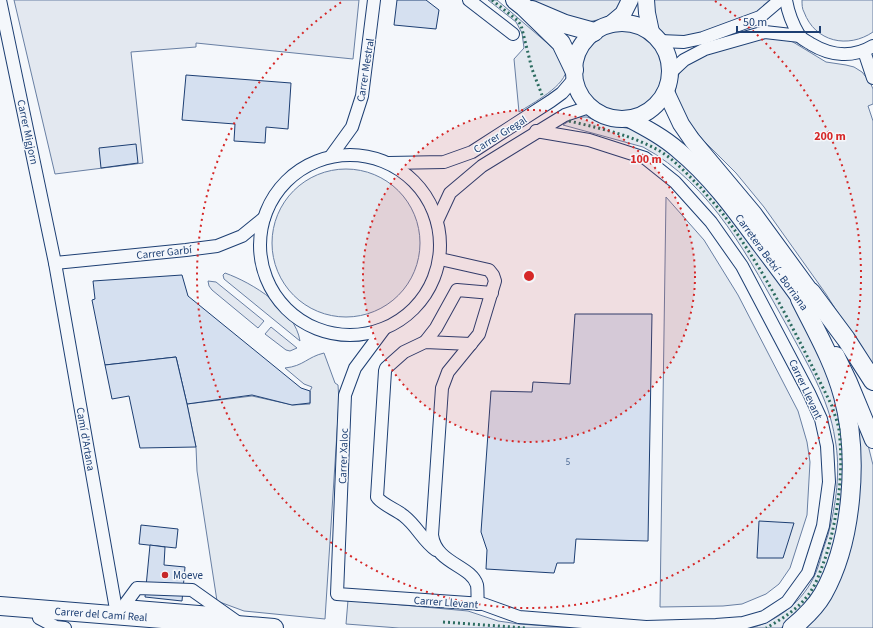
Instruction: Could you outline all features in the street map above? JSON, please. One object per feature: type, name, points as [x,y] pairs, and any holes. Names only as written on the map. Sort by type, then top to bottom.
[{"type":"highway","points":[[520,4],[565,24],[594,32]]},
{"type":"highway","points":[[520,4],[561,43],[574,74]]},
{"type":"highway","points":[[806,296],[846,339],[873,382]]},
{"type":"highway","points":[[792,628],[814,608],[829,582],[840,549],[848,517],[851,495],[851,448],[848,416],[844,397],[839,380],[806,296]]},
{"type":"highway","name":"Carrer del Camí Real","points":[[0,606],[121,610],[274,628]]},
{"type":"highway","points":[[0,614],[131,628]]},
{"type":"main road","points":[[611,24],[622,14],[630,0]]},
{"type":"main road","points":[[646,0],[647,13],[656,37],[667,55],[670,73],[666,92],[656,106],[644,115],[629,119],[615,119],[601,115],[589,107],[580,95],[574,74],[576,55],[583,42],[602,27],[611,24],[624,23],[638,26],[656,37]]},
{"type":"main road","name":"Carretera Betxí - Borriana","points":[[666,92],[681,124],[692,140],[754,214],[806,296],[839,343],[854,375],[866,407],[873,436]]},
{"type":"main road","name":"Carretera Betxí - Borriana","points":[[629,119],[656,133],[691,161],[806,296],[849,382],[873,440]]},
{"type":"street","name":"Carrer Migjorn","points":[[0,0],[55,263]]},
{"type":"street","name":"Carrer Mestral","points":[[331,156],[352,127],[362,96],[374,0]]},
{"type":"street","points":[[469,0],[514,34]]},
{"type":"street","points":[[656,37],[684,42],[703,38],[760,17],[780,0]]},
{"type":"street","points":[[786,0],[789,12],[800,36]]},
{"type":"street","points":[[670,73],[684,60],[705,49],[765,32],[800,36],[831,53],[848,55],[869,49],[873,78]]},
{"type":"street","name":"Carrer Gregal","points":[[389,163],[444,162],[472,152],[562,93],[574,74]]},
{"type":"street","name":"Carrer Gregal","points":[[437,221],[450,193],[482,166],[536,131],[565,115],[589,107]]},
{"type":"street","name":"Carrer Llevant","points":[[337,594],[483,604],[519,617],[646,627],[743,623],[764,617],[787,602],[808,573],[823,526],[829,482],[825,439],[821,419],[809,393],[742,266],[711,222],[675,182],[645,158],[589,140],[536,131]]},
{"type":"street","points":[[361,155],[389,163],[411,178],[427,198],[437,221],[440,240],[440,259],[430,288],[410,313],[384,329],[355,335],[327,332],[300,320],[279,300],[265,275],[260,246],[264,218],[274,196],[289,178],[309,164],[331,156],[361,155]]},
{"type":"street","name":"Carrer Garbí","points":[[55,263],[217,246],[242,236],[264,218]]},
{"type":"street","points":[[440,259],[489,270],[495,281],[479,334],[448,372],[442,388],[432,535],[436,547],[444,556]]},
{"type":"street","name":"Camí d'Artana","points":[[55,263],[121,610]]},
{"type":"street","points":[[478,604],[477,588],[474,579],[426,542],[415,527],[404,516],[376,497],[386,368],[404,352],[425,342],[436,328],[457,290],[492,293]]},
{"type":"street","name":"Carrer Xaloc","points":[[337,594],[345,395],[355,368],[384,329]]},
{"type":"street","points":[[425,342],[471,344]]},
{"type":"street","points":[[121,610],[137,588],[192,590],[241,625]]},
{"type":"street","points":[[121,610],[225,614]]},
{"type":"street","points":[[39,618],[59,628]]},
{"type":"shaded area","points":[[14,0],[359,0],[353,59],[196,43],[196,47],[131,52],[143,163],[55,174]]},
{"type":"shaded area","points":[[488,0],[497,0],[553,48],[561,50],[566,66],[565,74],[555,87],[540,99],[519,112],[514,59],[524,48],[522,33],[516,22]]},
{"type":"shaded area","points":[[532,0],[627,0],[607,18],[583,23],[543,8]]},
{"type":"shaded area","points":[[651,0],[773,0],[757,14],[685,38],[667,36],[660,31],[654,22]]},
{"type":"shaded area","points":[[802,0],[873,0],[873,32],[853,40],[843,41],[833,40],[824,36],[809,22],[803,9]]},
{"type":"shaded area","points":[[613,30],[629,30],[644,37],[655,48],[662,63],[662,79],[659,87],[650,100],[637,109],[629,112],[613,112],[598,105],[587,94],[580,79],[580,63],[587,48],[598,37]]},
{"type":"shaded area","points":[[780,37],[793,42],[826,62],[854,67],[862,72],[870,82],[873,89],[873,104],[868,106],[873,121],[873,369],[826,294],[764,207],[736,173],[703,140],[691,125],[676,98],[675,85],[679,74],[685,65],[697,57],[756,38]]},
{"type":"shaded area","points":[[587,117],[608,125],[632,129],[650,137],[691,169],[743,233],[791,299],[819,347],[844,429],[842,511],[825,577],[799,616],[781,628],[751,628],[773,619],[792,606],[808,588],[819,565],[833,512],[838,475],[837,451],[828,409],[802,353],[759,275],[727,226],[709,202],[689,181],[667,163],[643,147],[563,125],[572,119]]},
{"type":"shaded area","points":[[339,169],[353,169],[367,172],[381,178],[393,186],[403,196],[411,208],[417,222],[420,243],[417,264],[411,278],[403,290],[393,300],[381,308],[367,314],[353,317],[339,317],[325,314],[311,308],[299,300],[289,290],[281,278],[275,264],[272,250],[272,236],[275,222],[281,208],[289,196],[299,186],[311,178],[325,172]]},
{"type":"shaded area","points":[[666,197],[704,240],[738,295],[798,411],[807,442],[810,462],[807,515],[790,568],[779,584],[766,594],[742,604],[723,606],[660,607]]},
{"type":"shaded area","points":[[225,273],[236,277],[260,290],[281,308],[290,318],[300,341],[224,279],[223,275]]},
{"type":"shaded area","points":[[208,281],[216,282],[264,321],[258,328],[212,290]]},
{"type":"shaded area","points":[[271,327],[297,348],[290,351],[286,350],[265,334]]},
{"type":"shaded area","points":[[324,353],[335,383],[338,385],[339,401],[325,619],[244,611],[217,601],[197,471],[196,447],[187,404],[252,396],[293,405],[310,404],[310,391],[312,387],[304,384],[285,368],[297,365]]},
{"type":"shaded area","points":[[852,408],[868,445],[873,465],[873,628],[801,628],[829,595]]},
{"type":"shaded area","points":[[348,600],[468,611],[498,621],[575,628],[399,628],[346,624]]},
{"type":"building","points":[[397,0],[426,0],[439,10],[436,29],[394,25]]},
{"type":"building","points":[[186,75],[291,83],[288,129],[266,127],[265,143],[234,141],[235,124],[182,120]]},
{"type":"building","points":[[136,144],[138,163],[101,168],[99,148]]},
{"type":"building","points":[[182,275],[188,296],[301,388],[310,391],[310,403],[292,405],[252,395],[187,404],[176,357],[105,365],[92,300],[95,299],[93,281]]},
{"type":"building","points":[[575,314],[652,314],[648,541],[576,539],[574,563],[557,563],[554,573],[486,569],[487,550],[481,532],[491,391],[532,392],[533,382],[570,384]]},
{"type":"building","points":[[176,357],[196,447],[140,448],[129,396],[112,399],[105,365]]},
{"type":"building","points":[[759,521],[794,523],[783,558],[757,558]]},
{"type":"building","points":[[141,525],[178,529],[176,548],[139,544]]},
{"type":"building","points":[[150,545],[165,547],[164,565],[185,567],[182,601],[145,597]]},
{"type":"hedge","points":[[492,0],[521,25],[532,69],[542,95]]},
{"type":"hedge","points":[[569,121],[615,132],[658,150],[670,158],[701,188],[739,236],[768,283],[782,307],[832,406],[839,430],[841,462],[837,509],[826,556],[819,576],[805,599],[789,613],[766,628]]},
{"type":"hedge","points":[[443,622],[526,628]]},
{"type":"place","name":"Moeve","points":[[165,575]]}]
